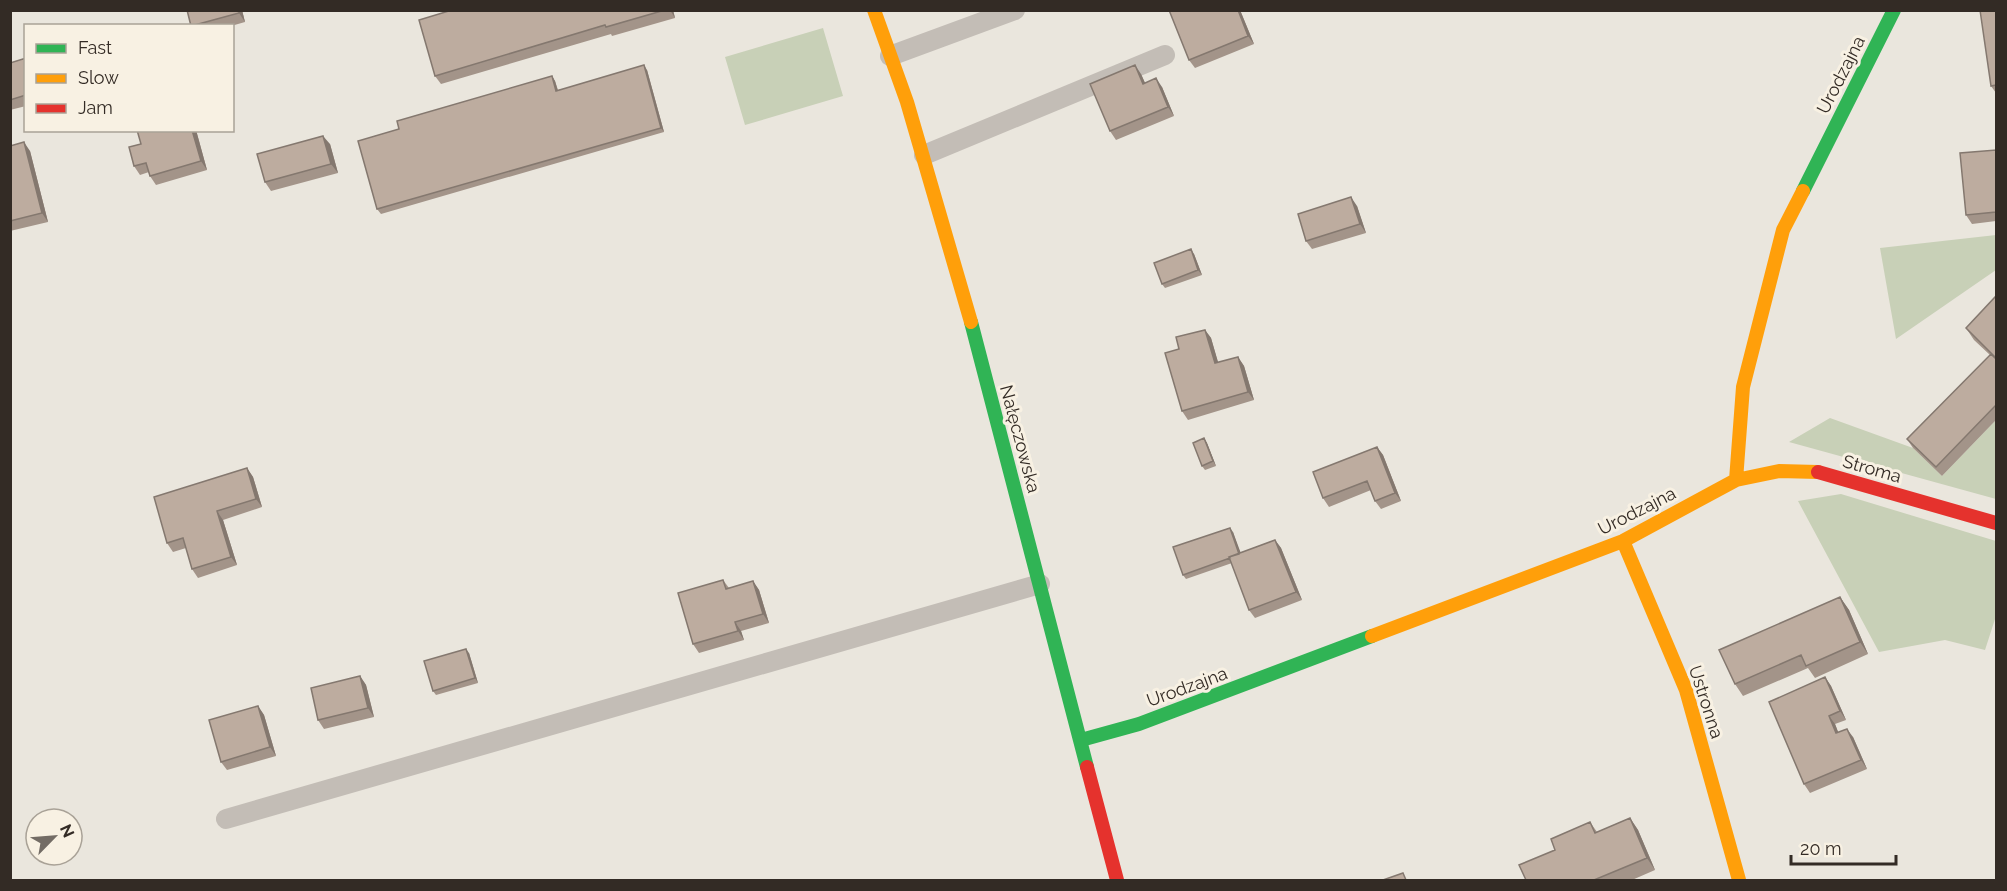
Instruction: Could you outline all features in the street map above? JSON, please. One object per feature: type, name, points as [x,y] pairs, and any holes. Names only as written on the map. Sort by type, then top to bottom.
[{"type":"street","name":"Nałęczowska","points":[[874,10],[924,155],[952,250],[1117,880]]},
{"type":"street","name":"Urodzajna","points":[[1081,740],[1139,724],[1623,541],[1736,480],[1743,387],[1783,230],[1894,10]]},
{"type":"street","name":"Stroma","points":[[1736,480],[1779,471],[1817,472],[1996,523]]},
{"type":"street","name":"Ustronna","points":[[1623,541],[1686,690],[1739,880]]},
{"type":"lane","points":[[890,56],[1015,10]]},
{"type":"lane","points":[[924,155],[1165,55]]},
{"type":"lane","points":[[226,819],[1040,584]]},
{"type":"green space","points":[[823,28],[843,96],[745,125],[725,57]]},
{"type":"green space","points":[[1996,235],[1996,270],[1896,339],[1880,248]]},
{"type":"green space","points":[[1830,418],[1913,448],[1942,476],[1996,420],[1996,499],[1789,442]]},
{"type":"green space","points":[[1841,494],[1996,541],[1996,616],[1985,650],[1945,640],[1879,652],[1798,501]]},
{"type":"building","points":[[187,10],[239,10],[239,13],[190,24]]},
{"type":"building","points":[[452,10],[665,10],[606,27],[605,25],[435,76],[419,20]]},
{"type":"building","points":[[1169,10],[1238,10],[1248,36],[1189,60]]},
{"type":"building","points":[[1980,10],[1996,10],[1996,85],[1991,86]]},
{"type":"building","points":[[24,59],[24,96],[10,100],[10,63]]},
{"type":"building","points":[[644,65],[661,128],[377,209],[358,141],[399,129],[397,121],[552,76],[556,91]]},
{"type":"building","points":[[1135,65],[1143,84],[1156,78],[1168,107],[1110,131],[1090,84]]},
{"type":"building","points":[[138,132],[193,132],[201,161],[150,176],[146,163],[134,166],[129,147],[141,144]]},
{"type":"building","points":[[323,136],[331,164],[265,182],[257,154]]},
{"type":"building","points":[[24,142],[42,213],[10,221],[10,146]]},
{"type":"building","points":[[1996,150],[1996,212],[1966,215],[1960,153]]},
{"type":"building","points":[[1351,197],[1360,224],[1306,241],[1298,214]]},
{"type":"building","points":[[1191,249],[1198,270],[1162,284],[1154,263]]},
{"type":"building","points":[[1996,296],[1996,358],[1966,328]]},
{"type":"building","points":[[1205,330],[1215,363],[1238,357],[1248,392],[1182,411],[1165,353],[1179,349],[1176,337]]},
{"type":"building","points":[[1991,354],[1996,359],[1996,405],[1936,467],[1907,439]]},
{"type":"building","points":[[1204,438],[1213,461],[1202,466],[1193,443]]},
{"type":"building","points":[[1377,447],[1395,493],[1375,501],[1367,481],[1323,498],[1313,472]]},
{"type":"building","points":[[247,468],[256,499],[217,511],[231,557],[192,569],[183,538],[167,543],[154,497]]},
{"type":"building","points":[[1230,528],[1239,554],[1183,575],[1173,547]]},
{"type":"building","points":[[1275,540],[1296,592],[1249,610],[1229,557]]},
{"type":"building","points":[[723,580],[726,589],[753,581],[763,614],[735,622],[738,631],[693,644],[678,593]]},
{"type":"building","points":[[1840,597],[1860,642],[1806,666],[1801,655],[1735,684],[1719,650]]},
{"type":"building","points":[[466,649],[475,678],[433,691],[424,661]]},
{"type":"building","points":[[360,676],[368,708],[318,720],[311,688]]},
{"type":"building","points":[[1825,677],[1840,711],[1829,716],[1836,733],[1847,729],[1861,760],[1804,784],[1769,702]]},
{"type":"building","points":[[258,706],[270,747],[221,762],[209,720]]},
{"type":"building","points":[[1630,818],[1647,858],[1594,880],[1526,880],[1519,865],[1555,850],[1551,839],[1590,822],[1595,833]]},
{"type":"building","points":[[1403,873],[1406,880],[1383,880]]},
{"type":"traffic: fast","points":[[1803,191],[1894,10]]},
{"type":"traffic: fast","points":[[971,322],[1087,767]]},
{"type":"traffic: fast","points":[[1081,740],[1139,724],[1372,636]]},
{"type":"traffic: slow","points":[[874,10],[907,102],[971,322]]},
{"type":"traffic: slow","points":[[1736,480],[1743,387],[1783,230],[1803,191]]},
{"type":"traffic: slow","points":[[1372,636],[1623,541],[1736,480],[1779,471],[1818,472]]},
{"type":"traffic: slow","points":[[1623,541],[1686,690],[1739,880]]},
{"type":"traffic: jam","points":[[1818,472],[1996,523]]},
{"type":"traffic: jam","points":[[1087,767],[1117,880]]}]
